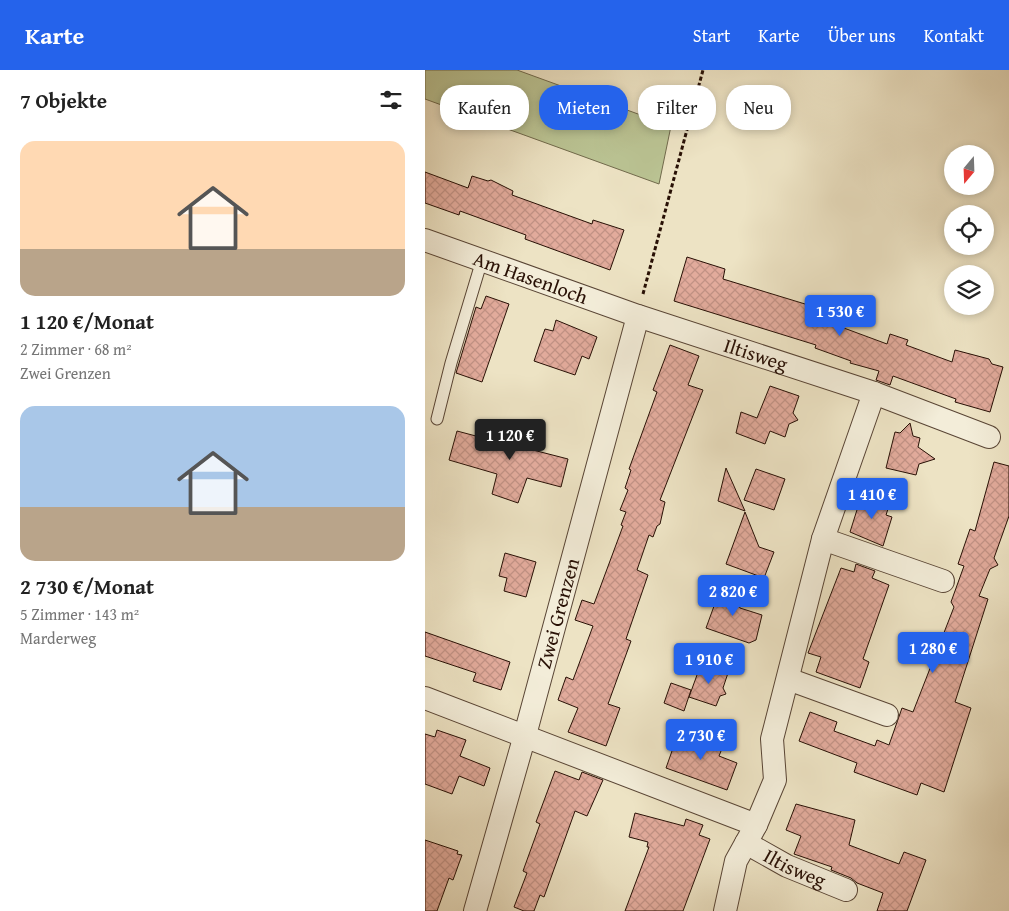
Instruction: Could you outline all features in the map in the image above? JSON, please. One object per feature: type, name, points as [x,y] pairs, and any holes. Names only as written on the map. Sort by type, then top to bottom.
[{"type":"street","name":"Am Hasenloch","points":[[425,240],[637,316]]},
{"type":"street","name":"Iltisweg","points":[[637,316],[873,393],[989,438]]},
{"type":"street","name":"Zwei Grenzen","points":[[475,911],[525,736],[637,316]]},
{"type":"street","name":"Iltisweg","points":[[725,911],[736,861],[751,834],[775,780],[772,739],[823,539],[873,393]]},
{"type":"street","points":[[823,539],[943,581]]},
{"type":"street","points":[[788,679],[887,715]]},
{"type":"street","points":[[425,698],[525,736],[751,834]]},
{"type":"street","name":"Iltisweg","points":[[751,834],[787,866],[846,890]]},
{"type":"lane","points":[[437,420],[451,363],[482,260]]},
{"type":"path","points":[[637,316],[703,70]]},
{"type":"green space","points":[[425,70],[517,70],[558,85],[539,85],[539,130],[628,130],[628,110],[638,114],[638,130],[670,130],[659,184],[510,130],[529,130],[529,85],[440,85],[440,104],[425,99]]},
{"type":"building","points":[[425,172],[468,188],[472,176],[488,181],[491,180],[513,191],[512,195],[592,224],[593,220],[624,230],[610,270],[525,239],[526,235],[460,211],[459,215],[425,203]]},
{"type":"building","points":[[687,257],[725,269],[723,279],[828,311],[825,321],[887,344],[890,334],[908,340],[906,345],[952,362],[955,350],[989,359],[992,364],[1003,367],[990,412],[955,402],[956,399],[893,376],[890,385],[876,380],[879,371],[850,363],[851,361],[815,348],[816,345],[674,301]]},
{"type":"building","points":[[486,296],[509,304],[482,382],[456,373],[476,307],[481,309]]},
{"type":"building","points":[[556,320],[597,337],[589,359],[582,356],[575,375],[534,361],[545,329],[553,331]]},
{"type":"building","points":[[670,345],[699,356],[688,385],[703,390],[660,500],[665,502],[660,524],[657,526],[653,537],[649,535],[637,570],[648,575],[626,639],[631,641],[608,704],[620,708],[606,746],[568,732],[578,708],[558,700],[566,677],[573,680],[593,626],[575,620],[582,600],[594,604],[623,526],[621,525],[626,512],[620,510],[628,490],[625,488],[631,470],[629,469],[657,392],[653,390]]},
{"type":"building","points":[[770,386],[799,396],[793,413],[798,420],[789,424],[785,437],[770,431],[765,444],[736,433],[741,412],[757,418]]},
{"type":"building","points":[[511,423],[538,430],[533,450],[568,459],[561,487],[527,478],[518,503],[492,494],[497,474],[449,460],[457,431],[506,444]]},
{"type":"building","points":[[910,423],[913,436],[920,438],[918,447],[935,459],[919,464],[916,475],[886,468],[895,432],[900,433]]},
{"type":"building","points":[[994,462],[1009,466],[1009,516],[994,558],[998,565],[990,569],[979,596],[988,599],[955,702],[971,708],[944,792],[921,783],[917,795],[854,772],[857,763],[799,741],[810,712],[837,722],[834,731],[875,746],[877,740],[889,745],[902,708],[913,712],[954,607],[951,602],[964,566],[958,564],[970,529],[975,531]]},
{"type":"building","points":[[726,468],[745,511],[718,501]]},
{"type":"building","points":[[756,469],[785,479],[774,510],[744,500]]},
{"type":"building","points":[[862,494],[890,503],[886,515],[892,517],[883,546],[850,532]]},
{"type":"building","points":[[745,512],[759,547],[774,552],[764,578],[726,564]]},
{"type":"building","points":[[505,553],[536,562],[526,597],[504,591],[507,578],[499,576]]},
{"type":"building","points":[[856,564],[875,571],[872,578],[889,585],[863,659],[869,662],[860,688],[816,672],[821,657],[808,653],[841,568],[854,572]]},
{"type":"building","points":[[725,576],[740,608],[762,615],[756,640],[749,643],[706,628]]},
{"type":"building","points":[[425,632],[510,662],[501,690],[473,681],[476,673],[425,656]]},
{"type":"building","points":[[701,664],[728,673],[723,688],[726,694],[720,696],[716,706],[689,697]]},
{"type":"building","points":[[671,683],[691,690],[684,711],[664,703]]},
{"type":"building","points":[[437,730],[466,740],[460,756],[490,768],[484,786],[459,776],[452,794],[425,784],[425,734],[435,737]]},
{"type":"building","points":[[679,731],[723,746],[719,756],[737,763],[727,790],[666,768]]},
{"type":"building","points":[[555,771],[579,780],[582,772],[603,780],[587,816],[575,811],[544,897],[540,895],[534,911],[524,911],[514,907],[527,873],[523,871],[540,824],[536,822]]},
{"type":"building","points":[[796,804],[855,820],[849,845],[899,864],[904,852],[926,860],[907,911],[877,911],[883,893],[831,870],[832,867],[794,854],[801,836],[786,830]]},
{"type":"building","points":[[635,813],[684,826],[686,819],[703,825],[699,835],[710,839],[683,911],[625,911],[649,847],[647,847],[648,842],[629,837]]},
{"type":"building","points":[[425,840],[458,851],[457,854],[462,855],[453,880],[449,878],[437,911],[425,911]]}]
